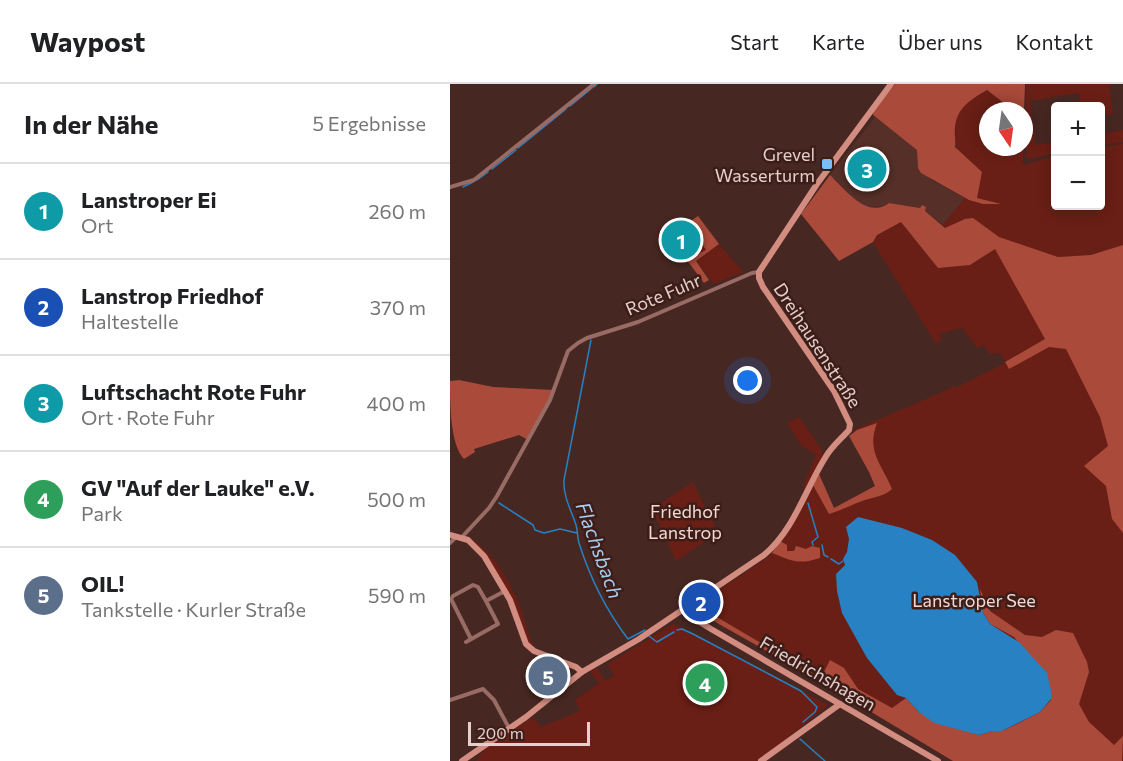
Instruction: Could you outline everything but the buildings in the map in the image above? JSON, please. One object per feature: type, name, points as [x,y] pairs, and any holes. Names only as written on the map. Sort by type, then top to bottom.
[{"type":"main road","points":[[759,272],[823,175],[891,84]]},
{"type":"main road","name":"Dreihausenstraße","points":[[683,610],[774,546],[793,518],[824,459],[850,427],[848,417],[834,391],[763,287],[759,272]]},
{"type":"main road","points":[[456,536],[481,551],[505,591],[517,616],[526,644],[534,651],[576,667],[582,672]]},
{"type":"main road","points":[[462,761],[470,759],[582,672],[683,610]]},
{"type":"main road","name":"Friedrichshagen","points":[[683,610],[703,624],[938,761]]},
{"type":"main road","points":[[761,761],[840,704]]},
{"type":"street","points":[[450,187],[474,180],[594,84]]},
{"type":"street","name":"Rote Fuhr","points":[[450,543],[489,508],[550,400],[568,351],[578,342],[638,322],[759,272]]},
{"type":"street","points":[[473,585],[478,586],[486,602],[498,624],[469,640],[451,599],[473,585]]},
{"type":"street","points":[[486,602],[505,591]]},
{"type":"street","points":[[450,700],[483,689],[494,700],[510,728]]},
{"type":"shaded area","points":[[895,84],[1025,84],[1024,102],[1003,102],[987,90],[966,104],[956,120],[955,147],[982,172],[977,198],[1001,204],[983,204],[969,200],[921,173],[918,168],[917,150],[873,115],[874,110]]},
{"type":"shaded area","points":[[875,117],[917,150],[918,164],[930,179],[965,198],[943,225],[921,208],[889,203],[885,206],[867,207],[846,193],[830,175]]},
{"type":"shaded area","points":[[830,175],[856,200],[872,208],[889,203],[920,208],[922,205],[926,207],[925,211],[945,228],[973,218],[999,237],[1058,257],[1091,255],[1123,245],[1123,533],[1112,519],[1106,486],[1084,466],[1108,446],[1100,417],[1066,349],[1049,347],[1009,369],[1005,362],[1045,339],[995,249],[970,265],[938,268],[901,222],[877,235],[873,242],[839,261],[801,214]]},
{"type":"shaded area","points":[[698,216],[719,244],[696,261],[709,280],[704,283],[683,255],[686,253],[690,257],[706,250],[685,225]]},
{"type":"shaded area","points":[[459,380],[493,387],[554,390],[528,440],[519,435],[474,449],[475,452],[464,459],[453,434],[451,412],[450,381]]},
{"type":"shaded area","points":[[877,423],[873,442],[874,450],[892,489],[883,495],[829,514],[813,485],[819,474],[834,508],[875,486],[849,436],[857,430]]},
{"type":"shaded area","points":[[780,541],[787,545],[787,551],[794,551],[796,546],[806,549],[812,546],[820,548],[820,558],[796,561],[772,553]]},
{"type":"shaded area","points":[[980,589],[990,611],[1025,635],[1042,637],[1056,630],[1073,633],[1087,662],[1089,672],[1079,704],[1089,722],[1114,745],[1123,736],[1122,761],[953,761],[703,615],[698,606],[821,678],[830,660],[844,668],[858,689],[892,708],[906,698],[919,712],[979,735],[1002,731],[1015,725],[1040,712],[1051,700],[1051,691],[1047,681],[1014,637],[990,624],[983,613]]},
{"type":"green space","points":[[1026,84],[1109,84],[1113,114],[1105,115],[1105,102],[1080,102],[1078,93],[1026,102]]},
{"type":"green space","name":"Lanstroper See","points":[[987,90],[1003,102],[979,102],[979,156],[1023,156],[1024,165],[1051,157],[1051,210],[1105,210],[1105,146],[1123,144],[1123,245],[1091,255],[1058,257],[1017,244],[1045,256],[1077,261],[1123,248],[1123,761],[953,761],[703,615],[698,609],[698,604],[768,557],[779,543],[819,474],[827,512],[880,483],[856,429],[949,389],[953,385],[955,388],[1011,360],[1005,362],[1000,353],[990,354],[983,345],[977,348],[962,328],[939,334],[942,340],[936,344],[873,242],[877,235],[901,222],[938,268],[1002,238],[953,225],[945,228],[943,225],[965,198],[983,204],[998,204],[977,198],[957,149],[955,124],[959,113],[974,98]]},
{"type":"green space","points":[[1033,127],[1035,145],[1051,143],[1051,155],[1028,159],[1026,157],[1033,156]]},
{"type":"green space","points":[[1123,130],[1123,142],[1105,145],[1105,133]]},
{"type":"green space","points":[[685,225],[706,250],[690,257],[686,253],[683,255],[668,237]]},
{"type":"green space","points":[[719,244],[743,272],[714,284],[696,261]]},
{"type":"green space","points":[[799,417],[822,450],[822,458],[805,492],[803,487],[816,455],[801,445],[787,423]]},
{"type":"green space","name":"Friedhof Lanstrop","points":[[693,482],[718,533],[676,561],[652,509]]},
{"type":"green space","points":[[464,535],[483,548],[506,577],[521,609],[535,649],[526,644],[519,622],[488,561]]},
{"type":"green space","points":[[673,624],[828,705],[759,761],[476,761],[485,748],[533,717],[541,727],[580,711],[575,700],[599,683],[590,671],[597,668],[605,681],[614,676],[608,664]]},
{"type":"water","name":"Lanstroper See","points":[[858,517],[902,528],[932,540],[955,555],[977,582],[983,613],[990,624],[1019,642],[1047,673],[1051,699],[1040,712],[1002,731],[979,735],[934,723],[906,698],[897,695],[867,658],[842,613],[837,591],[836,574],[845,565],[843,559],[847,552],[849,539],[846,527]]},
{"type":"waterway","points":[[594,87],[597,84]]},
{"type":"waterway","points":[[570,106],[592,88]]},
{"type":"waterway","points":[[518,148],[566,109]]},
{"type":"waterway","points":[[492,169],[516,150]]},
{"type":"waterway","points":[[477,180],[488,172]]},
{"type":"waterway","points":[[463,187],[473,182]]},
{"type":"waterway","name":"Flachsbach","points":[[591,340],[564,480],[565,492],[583,556],[606,605],[628,639],[645,630]]},
{"type":"waterway","points":[[499,503],[533,525],[535,530],[544,533],[560,529],[577,533]]},
{"type":"waterway","points":[[808,503],[818,537],[812,542],[813,545]]},
{"type":"waterway","points":[[822,545],[824,555],[828,557]]},
{"type":"waterway","points":[[831,559],[839,564],[843,561]]},
{"type":"waterway","name":"Flachsbach","points":[[677,630],[682,629],[693,634],[801,691],[817,707],[815,712],[803,722]]},
{"type":"waterway","name":"Flachsbach","points":[[649,636],[657,642],[674,632]]},
{"type":"waterway","name":"Flachsbach","points":[[800,739],[825,761]]},
{"type":"place","name":"Grevel Wasserturm","points":[[827,164]]},
{"type":"place","name":"Luftschacht Rote Fuhr","points":[[867,169]]},
{"type":"place","name":"Lanstroper Ei","points":[[681,240]]},
{"type":"place","name":"Lanstrop Friedhof","points":[[701,602]]},
{"type":"place","name":"OIL!","points":[[548,676]]},
{"type":"place","name":"GV \"Auf der Lauke\" e.V.","points":[[705,683]]}]
